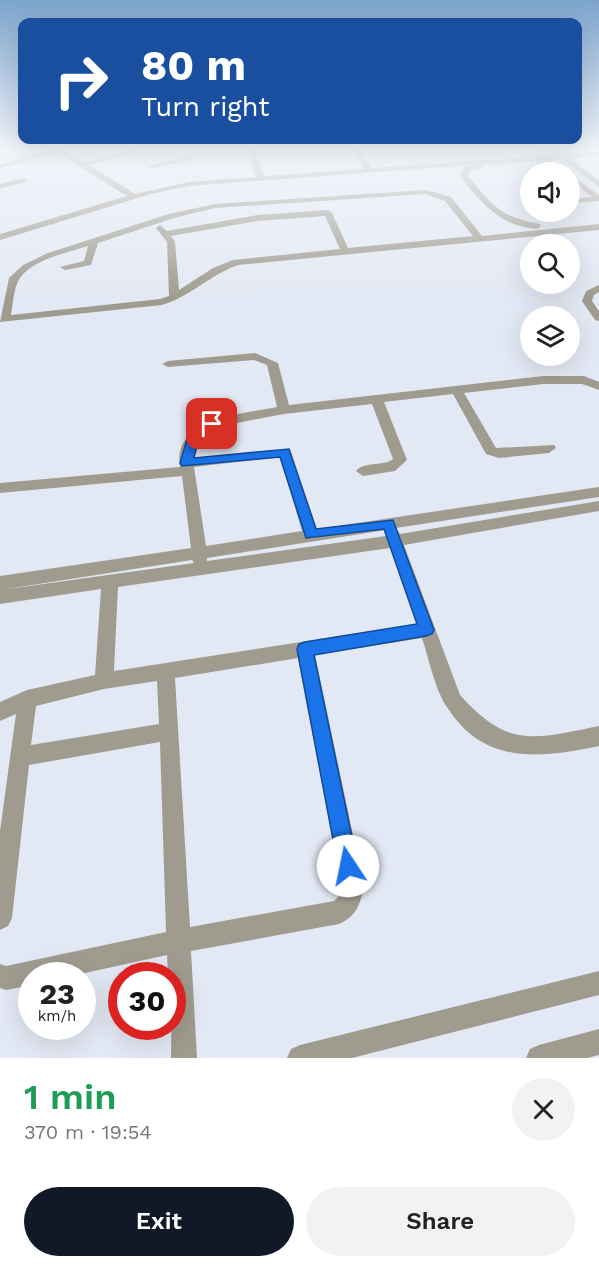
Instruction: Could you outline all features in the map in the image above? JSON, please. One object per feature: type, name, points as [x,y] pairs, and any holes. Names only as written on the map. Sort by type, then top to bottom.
[{"type":"street","points":[[1,231],[111,199]]},
{"type":"street","points":[[314,199],[215,206],[149,223],[37,261],[17,274],[2,319],[149,305],[174,298],[222,267],[236,262],[599,227]]},
{"type":"street","points":[[448,199],[480,239]]},
{"type":"street","points":[[486,199],[505,220],[513,224],[532,226],[599,221]]},
{"type":"street","points":[[167,234],[258,218],[327,213],[330,214],[346,252]]},
{"type":"street","points":[[149,223],[167,234],[171,242],[174,298]]},
{"type":"street","points":[[65,267],[88,263],[94,241]]},
{"type":"street","points":[[599,288],[590,293],[587,301],[599,318]]},
{"type":"street","points":[[168,364],[255,356],[266,358],[272,363],[284,410]]},
{"type":"street","points":[[201,569],[186,467],[192,439],[212,424],[284,410],[560,379],[584,380],[599,386]]},
{"type":"street","points":[[457,391],[491,451],[499,453],[549,448]]},
{"type":"street","points":[[363,471],[390,468],[400,460],[377,400]]},
{"type":"street","points":[[0,488],[186,467],[285,452],[311,535]]},
{"type":"street","points":[[0,597],[201,569],[599,492]]},
{"type":"street","points":[[0,583],[311,535],[392,532],[599,506]]},
{"type":"street","points":[[392,532],[453,701],[467,719],[486,734],[508,744],[531,748],[599,736]]},
{"type":"street","points":[[104,681],[110,582]]},
{"type":"street","points":[[0,712],[27,699],[104,681],[426,630]]},
{"type":"street","points":[[0,976],[6,978],[179,940],[339,912],[349,903],[353,887],[305,649]]},
{"type":"street","points":[[166,672],[184,1058]]},
{"type":"street","points":[[0,918],[27,699]]},
{"type":"street","points":[[20,757],[159,733]]},
{"type":"street","points":[[300,1058],[599,983]]},
{"type":"street","points":[[539,1058],[599,1042]]},
{"type":"route","points":[[212,424],[192,439],[186,463],[285,452],[288,455],[311,535],[388,524],[426,630],[305,649],[348,866]]}]
